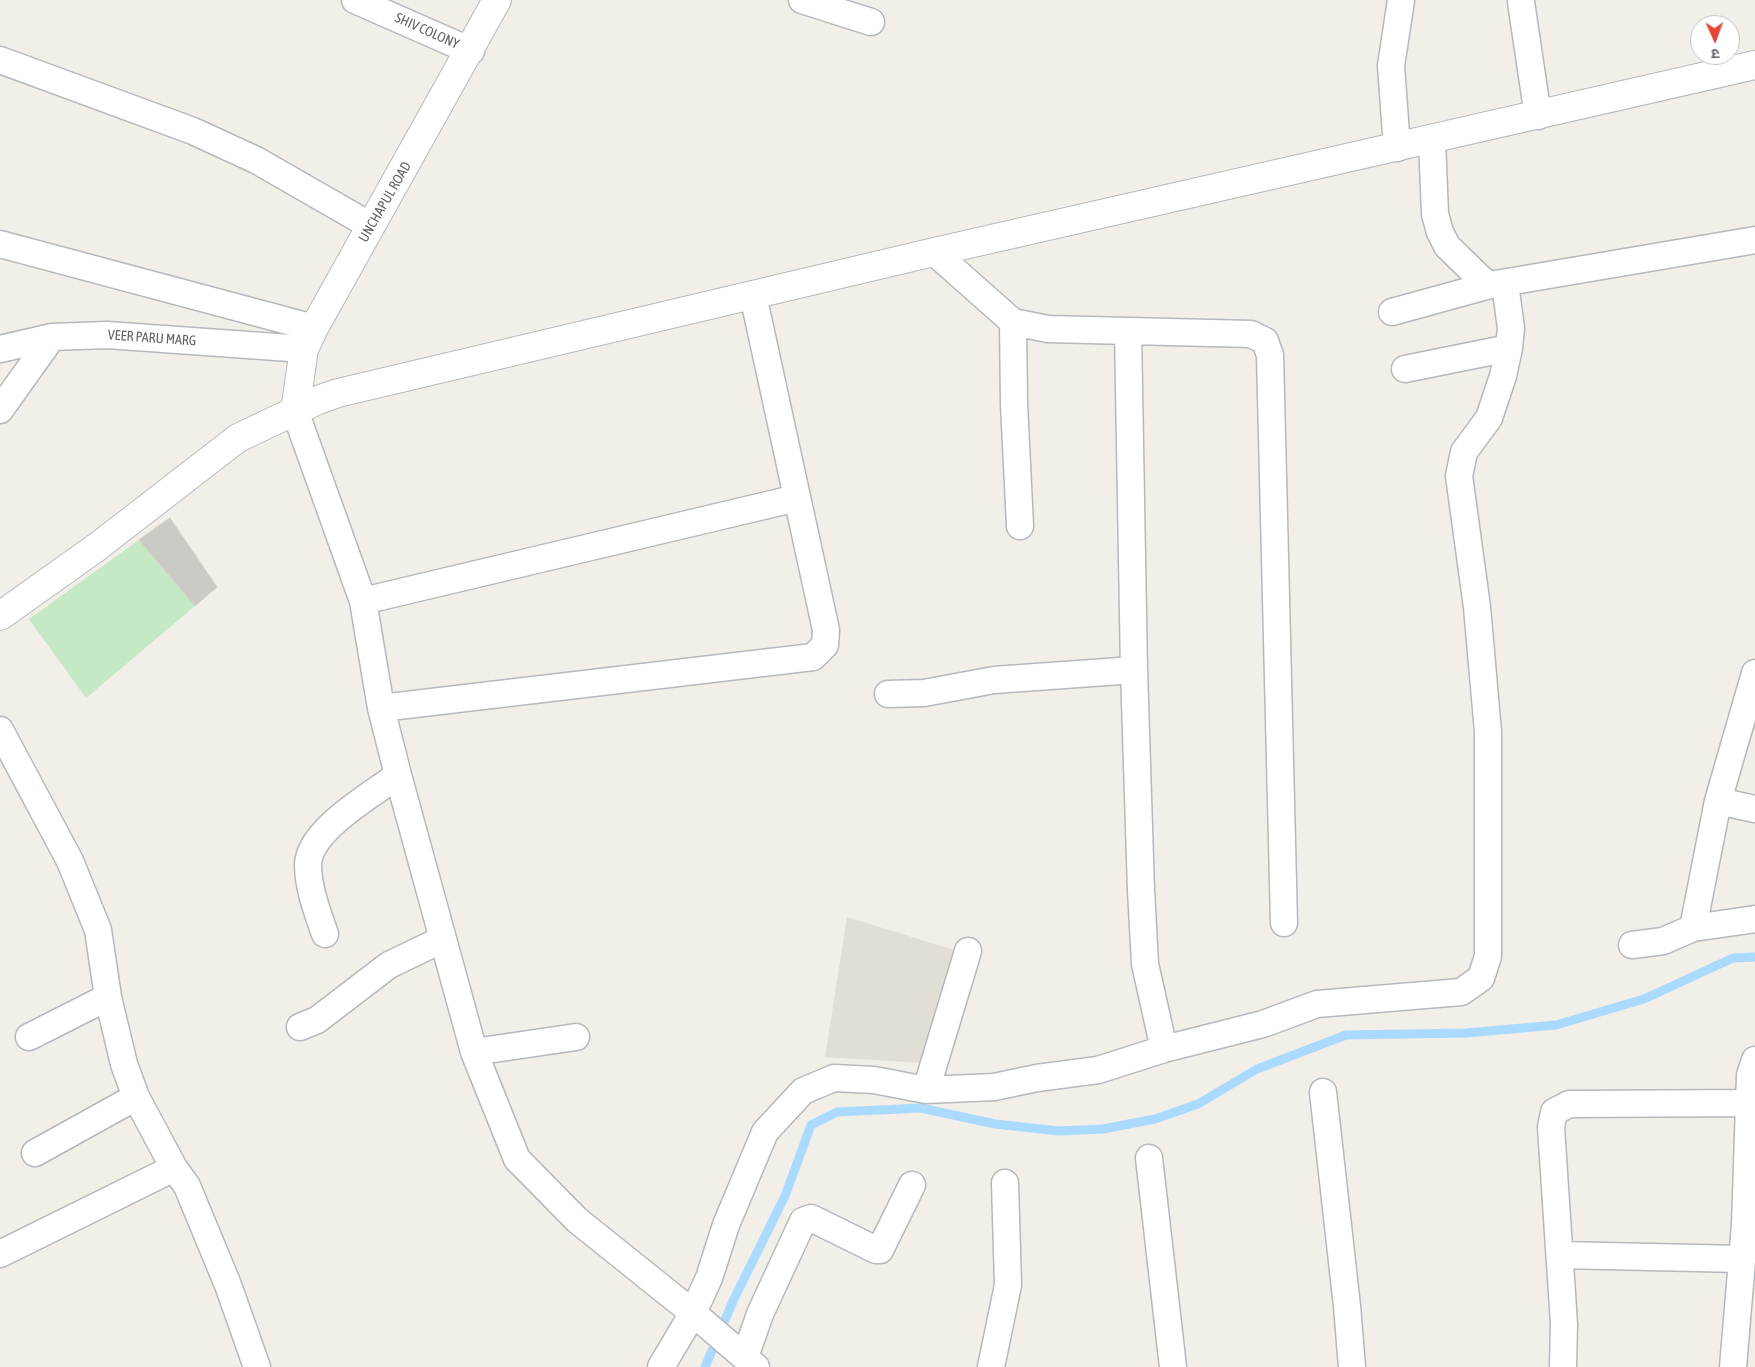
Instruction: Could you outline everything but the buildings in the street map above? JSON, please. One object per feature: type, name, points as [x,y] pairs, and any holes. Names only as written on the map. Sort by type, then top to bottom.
[{"type":"street","name":"SHIV COLONY","points":[[355,0],[471,51]]},
{"type":"street","name":"UNCHAPUL ROAD","points":[[295,411],[309,338],[471,51],[497,0]]},
{"type":"street","points":[[802,0],[870,22]]},
{"type":"street","points":[[1398,148],[1392,66],[1401,0]]},
{"type":"street","points":[[1521,2],[1538,116]]},
{"type":"street","points":[[0,60],[193,131],[256,160],[371,226]]},
{"type":"street","points":[[0,616],[97,547],[238,438],[338,393],[934,252],[1398,148],[1755,65]]},
{"type":"street","points":[[1432,140],[1435,214],[1440,232],[1447,246],[1481,279],[1498,284]]},
{"type":"street","points":[[1392,312],[1498,284],[1755,240]]},
{"type":"street","points":[[0,244],[309,338]]},
{"type":"street","points":[[934,252],[1013,322],[1048,329],[1251,334],[1265,341],[1270,355],[1284,923]]},
{"type":"street","points":[[661,1367],[702,1321],[709,1278],[726,1225],[765,1132],[803,1091],[834,1078],[874,1080],[926,1090],[994,1087],[1037,1078],[1098,1070],[1164,1049],[1263,1024],[1316,1004],[1461,992],[1480,978],[1488,956],[1488,732],[1477,607],[1459,476],[1464,452],[1489,418],[1495,404],[1509,348],[1511,328],[1498,284]]},
{"type":"street","points":[[381,708],[813,656],[825,645],[826,630],[754,295]]},
{"type":"street","points":[[1013,322],[1014,404],[1020,526]]},
{"type":"street","points":[[1128,331],[1134,670],[1145,964],[1164,1049]]},
{"type":"street","name":"VEER PARU MARG","points":[[0,349],[52,338],[107,334],[309,338]]},
{"type":"street","points":[[0,410],[52,338]]},
{"type":"street","points":[[1405,369],[1509,348]]},
{"type":"street","points":[[295,411],[363,601],[381,708],[398,775],[474,1052],[516,1160],[577,1220],[745,1358],[760,1314],[803,1221],[811,1218],[876,1250],[880,1250],[912,1185]]},
{"type":"street","points":[[363,601],[798,498]]},
{"type":"street","points":[[888,694],[924,693],[994,680],[1134,670]]},
{"type":"street","points":[[1693,928],[1718,801],[1755,673]]},
{"type":"street","points":[[0,730],[70,861],[84,895],[98,930],[108,997],[124,1064],[136,1097],[174,1168],[191,1195],[228,1285],[257,1367]]},
{"type":"street","points":[[325,934],[312,895],[308,863],[313,844],[324,830],[398,775]]},
{"type":"street","points":[[1718,801],[1755,809]]},
{"type":"street","points":[[1632,945],[1664,941],[1693,928],[1755,919]]},
{"type":"street","points":[[300,1027],[317,1020],[388,965],[444,939]]},
{"type":"street","points":[[926,1090],[968,951]]},
{"type":"street","points":[[29,1037],[108,997]]},
{"type":"street","points":[[474,1052],[576,1037]]},
{"type":"street","points":[[1733,1367],[1742,1260],[1750,1075],[1755,1060]]},
{"type":"street","points":[[1323,1092],[1352,1367]]},
{"type":"street","points":[[35,1153],[136,1097]]},
{"type":"street","points":[[1563,1367],[1564,1324],[1551,1127],[1554,1112],[1569,1104],[1749,1103]]},
{"type":"street","points":[[1148,1158],[1173,1367]]},
{"type":"street","points":[[0,1254],[174,1168]]},
{"type":"street","points":[[990,1367],[1008,1285],[1005,1184]]},
{"type":"street","points":[[1560,1254],[1742,1260]]},
{"type":"shaded area","points":[[847,917],[954,950],[923,1063],[825,1057]]},
{"type":"green space","points":[[139,540],[195,606],[86,698],[29,619]]},
{"type":"waterway","points":[[705,1367],[734,1299],[785,1196],[811,1125],[837,1112],[921,1108],[995,1124],[1059,1131],[1103,1129],[1155,1119],[1198,1104],[1257,1069],[1346,1035],[1466,1033],[1556,1025],[1644,999],[1733,958],[1755,957]]}]
